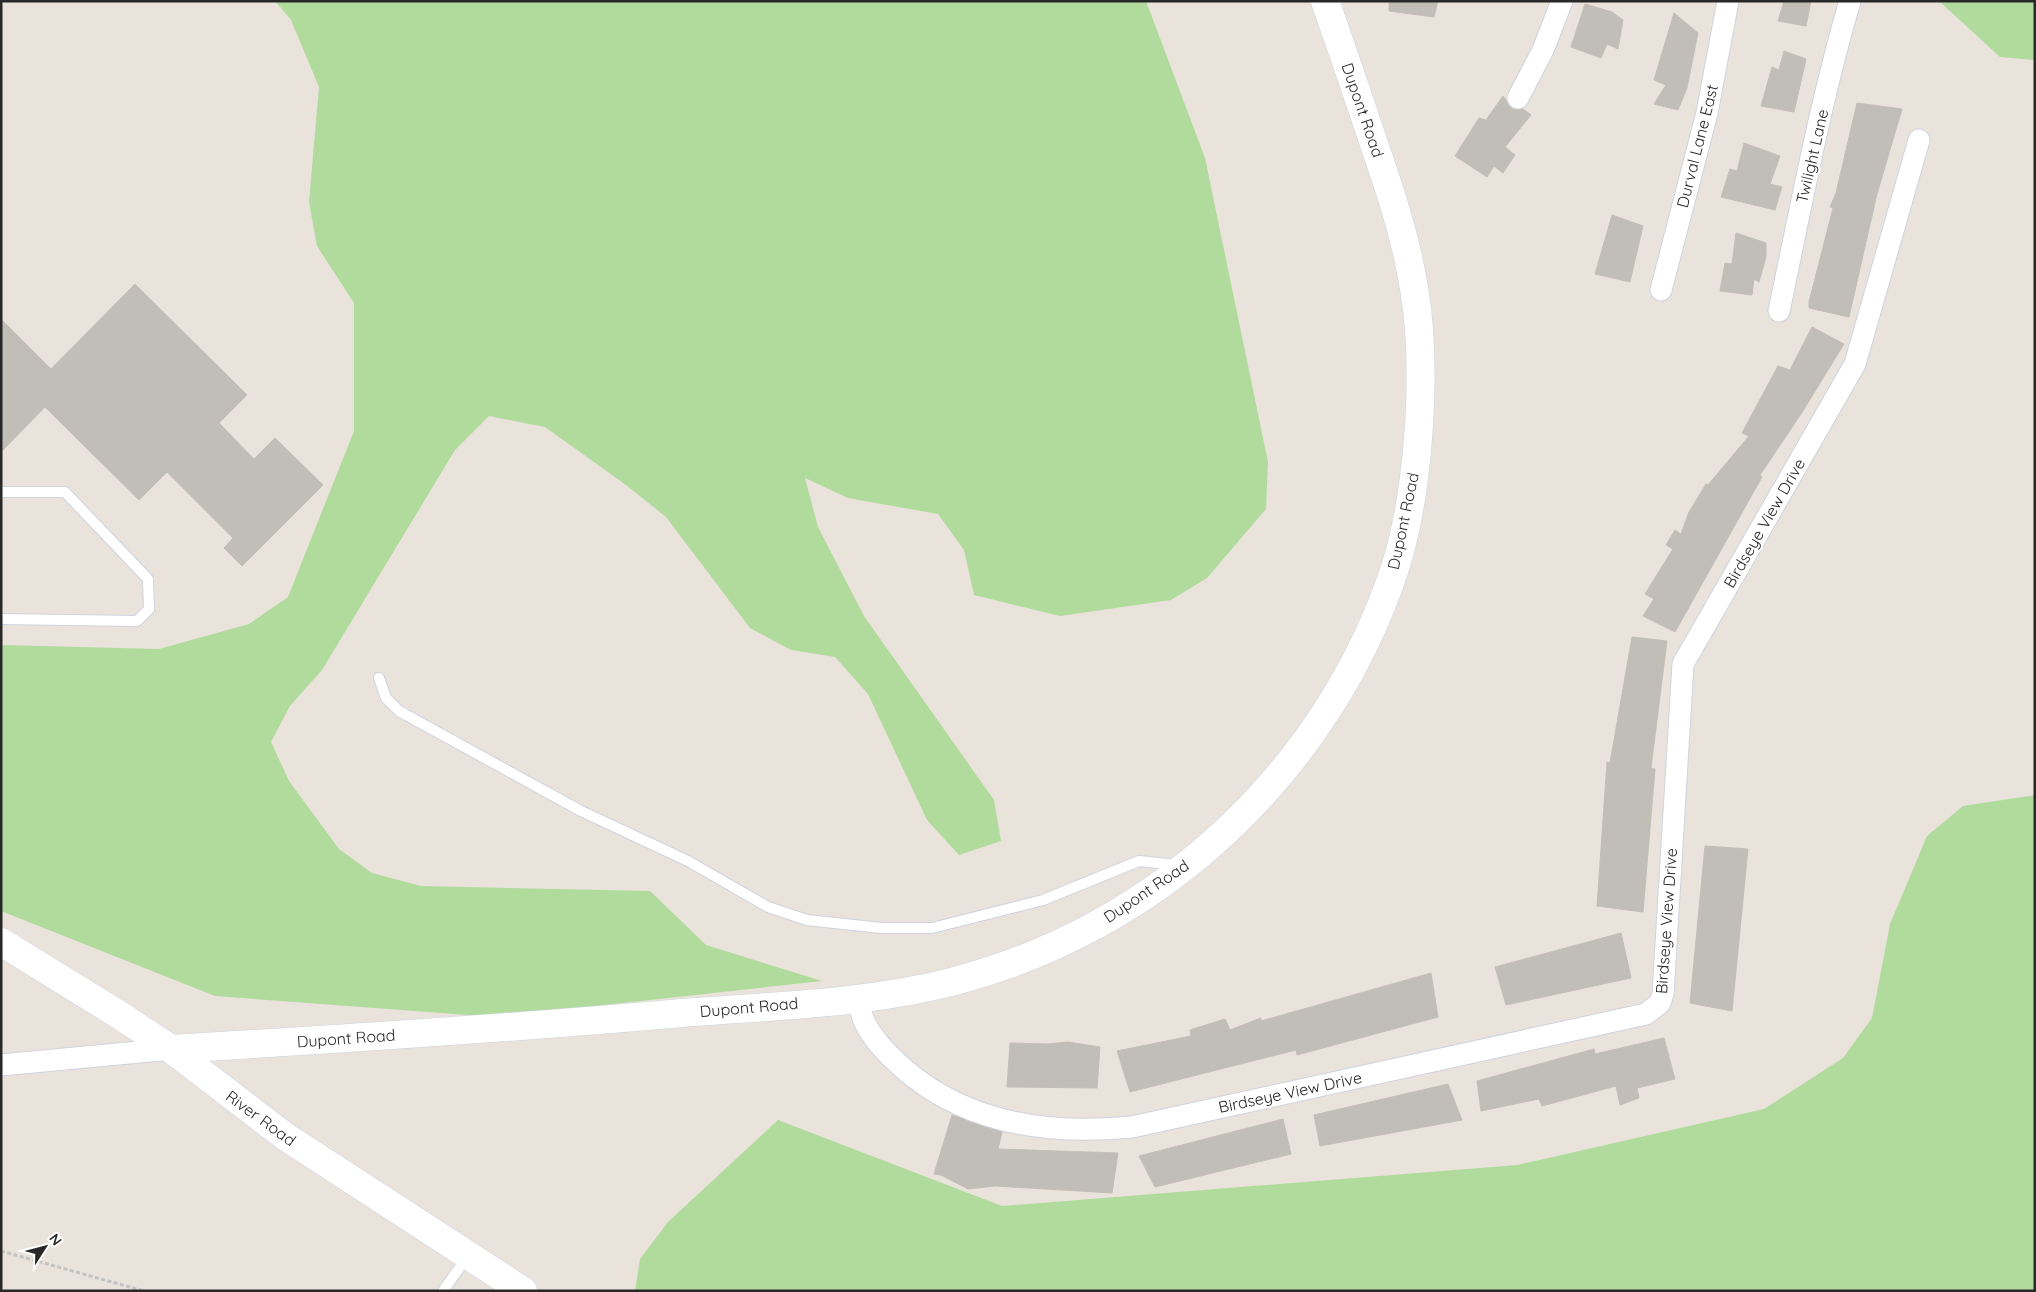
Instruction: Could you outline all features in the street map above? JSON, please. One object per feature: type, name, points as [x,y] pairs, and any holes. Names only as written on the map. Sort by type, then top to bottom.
[{"type":"street","name":"Dupont Road","points":[[170,1049],[508,1028],[901,993],[954,981],[1005,966],[1046,950],[1091,928],[1130,904],[1185,866],[1216,840],[1266,791],[1304,745],[1336,699],[1375,622],[1397,563],[1409,507],[1417,444],[1421,382],[1419,326],[1413,279],[1404,234],[1325,1]]},
{"type":"street","points":[[1518,98],[1543,50],[1562,1]]},
{"type":"street","name":"Durval Lane East","points":[[1661,290],[1707,113],[1728,1]]},
{"type":"street","name":"Twilight Lane","points":[[1779,311],[1801,198],[1835,55],[1850,1]]},
{"type":"street","name":"Birdseye View Drive","points":[[858,998],[864,1022],[874,1039],[894,1061],[918,1082],[945,1098],[973,1112],[997,1120],[1025,1125],[1098,1130],[1132,1127],[1487,1050],[1638,1016],[1653,1010],[1660,1003],[1663,994],[1683,664],[1855,364],[1919,140]]},
{"type":"street","name":"River Road","points":[[1,942],[170,1049],[286,1136],[523,1291]]},
{"type":"street","points":[[1,1064],[170,1049]]},
{"type":"lane","points":[[1,492],[65,492],[148,580],[149,609],[137,620],[1,619]]},
{"type":"lane","points":[[380,678],[386,698],[399,710],[581,811],[688,861],[768,907],[807,920],[881,928],[932,928],[1043,900],[1139,861],[1185,866]]},
{"type":"lane","points":[[443,1291],[469,1254]]},
{"type":"path","points":[[1,1251],[144,1291]]},
{"type":"green space","points":[[275,1],[1146,1],[1205,158],[1268,462],[1266,509],[1207,578],[1171,600],[1060,616],[974,595],[964,550],[938,514],[848,498],[805,478],[818,527],[864,616],[994,800],[1001,841],[959,855],[927,820],[868,694],[835,657],[791,650],[750,628],[666,517],[626,485],[545,427],[489,416],[455,450],[322,670],[290,706],[271,742],[289,781],[339,849],[372,873],[421,886],[650,891],[706,945],[822,981],[495,1017],[215,996],[1,911],[1,645],[159,649],[249,624],[288,597],[354,431],[354,303],[317,246],[309,202],[319,87],[291,20]]},
{"type":"green space","points":[[1939,1],[2035,1],[2035,60],[2000,57]]},
{"type":"green space","points":[[2035,795],[2035,1291],[635,1291],[640,1259],[668,1222],[778,1120],[1002,1206],[1517,1165],[1764,1109],[1843,1058],[1872,1018],[1890,924],[1927,836],[1963,806]]},
{"type":"building","points":[[1389,1],[1438,1],[1434,17],[1389,11]]},
{"type":"building","points":[[1784,1],[1811,1],[1806,26],[1778,21]]},
{"type":"building","points":[[1585,4],[1612,12],[1623,20],[1618,49],[1607,44],[1601,58],[1571,47]]},
{"type":"building","points":[[1674,13],[1698,33],[1687,88],[1678,110],[1654,104],[1666,85],[1654,80]]},
{"type":"building","points":[[1784,51],[1806,59],[1794,112],[1761,106],[1772,67],[1779,70]]},
{"type":"building","points":[[1503,96],[1512,109],[1523,109],[1531,115],[1505,147],[1515,155],[1503,173],[1494,166],[1487,177],[1455,156],[1479,118],[1486,120]]},
{"type":"building","points":[[1857,103],[1902,109],[1877,194],[1849,317],[1809,308],[1809,302],[1833,208],[1830,207],[1836,193]]},
{"type":"building","points":[[1744,143],[1780,156],[1770,184],[1782,187],[1775,210],[1721,197],[1730,169],[1737,171]]},
{"type":"building","points":[[1612,215],[1643,226],[1630,282],[1595,274]]},
{"type":"building","points":[[1736,233],[1766,243],[1766,257],[1759,282],[1754,279],[1752,295],[1720,291],[1725,263],[1732,264]]},
{"type":"building","points":[[135,284],[247,395],[219,423],[254,459],[275,438],[323,485],[242,566],[224,548],[233,538],[167,472],[139,500],[45,407],[1,452],[1,319],[51,369]]},
{"type":"building","points":[[1812,327],[1844,344],[1801,414],[1760,475],[1762,477],[1675,632],[1643,616],[1654,599],[1645,594],[1673,549],[1666,545],[1675,530],[1681,534],[1689,512],[1706,484],[1708,485],[1749,436],[1742,433],[1778,366],[1790,370]]},
{"type":"building","points":[[1632,637],[1667,641],[1651,768],[1655,769],[1643,912],[1597,906],[1607,762],[1610,763]]},
{"type":"building","points":[[1705,846],[1748,849],[1732,1011],[1690,1003]]},
{"type":"building","points":[[1621,933],[1631,978],[1506,1005],[1495,967]]},
{"type":"building","points":[[1431,973],[1438,1017],[1297,1055],[1296,1050],[1130,1092],[1117,1051],[1191,1036],[1190,1030],[1225,1019],[1230,1030],[1261,1018],[1261,1021]]},
{"type":"building","points":[[1664,1038],[1675,1079],[1637,1088],[1639,1098],[1620,1105],[1616,1086],[1542,1106],[1539,1099],[1481,1111],[1477,1081],[1594,1049],[1595,1054]]},
{"type":"building","points":[[1068,1042],[1100,1047],[1097,1088],[1007,1087],[1010,1043],[1047,1044]]},
{"type":"building","points":[[1448,1084],[1462,1120],[1320,1146],[1314,1115]]},
{"type":"building","points":[[952,1115],[1002,1132],[998,1149],[1118,1153],[1112,1193],[995,1186],[968,1189],[941,1175],[934,1174]]},
{"type":"building","points":[[1283,1119],[1291,1154],[1155,1187],[1139,1156]]}]
